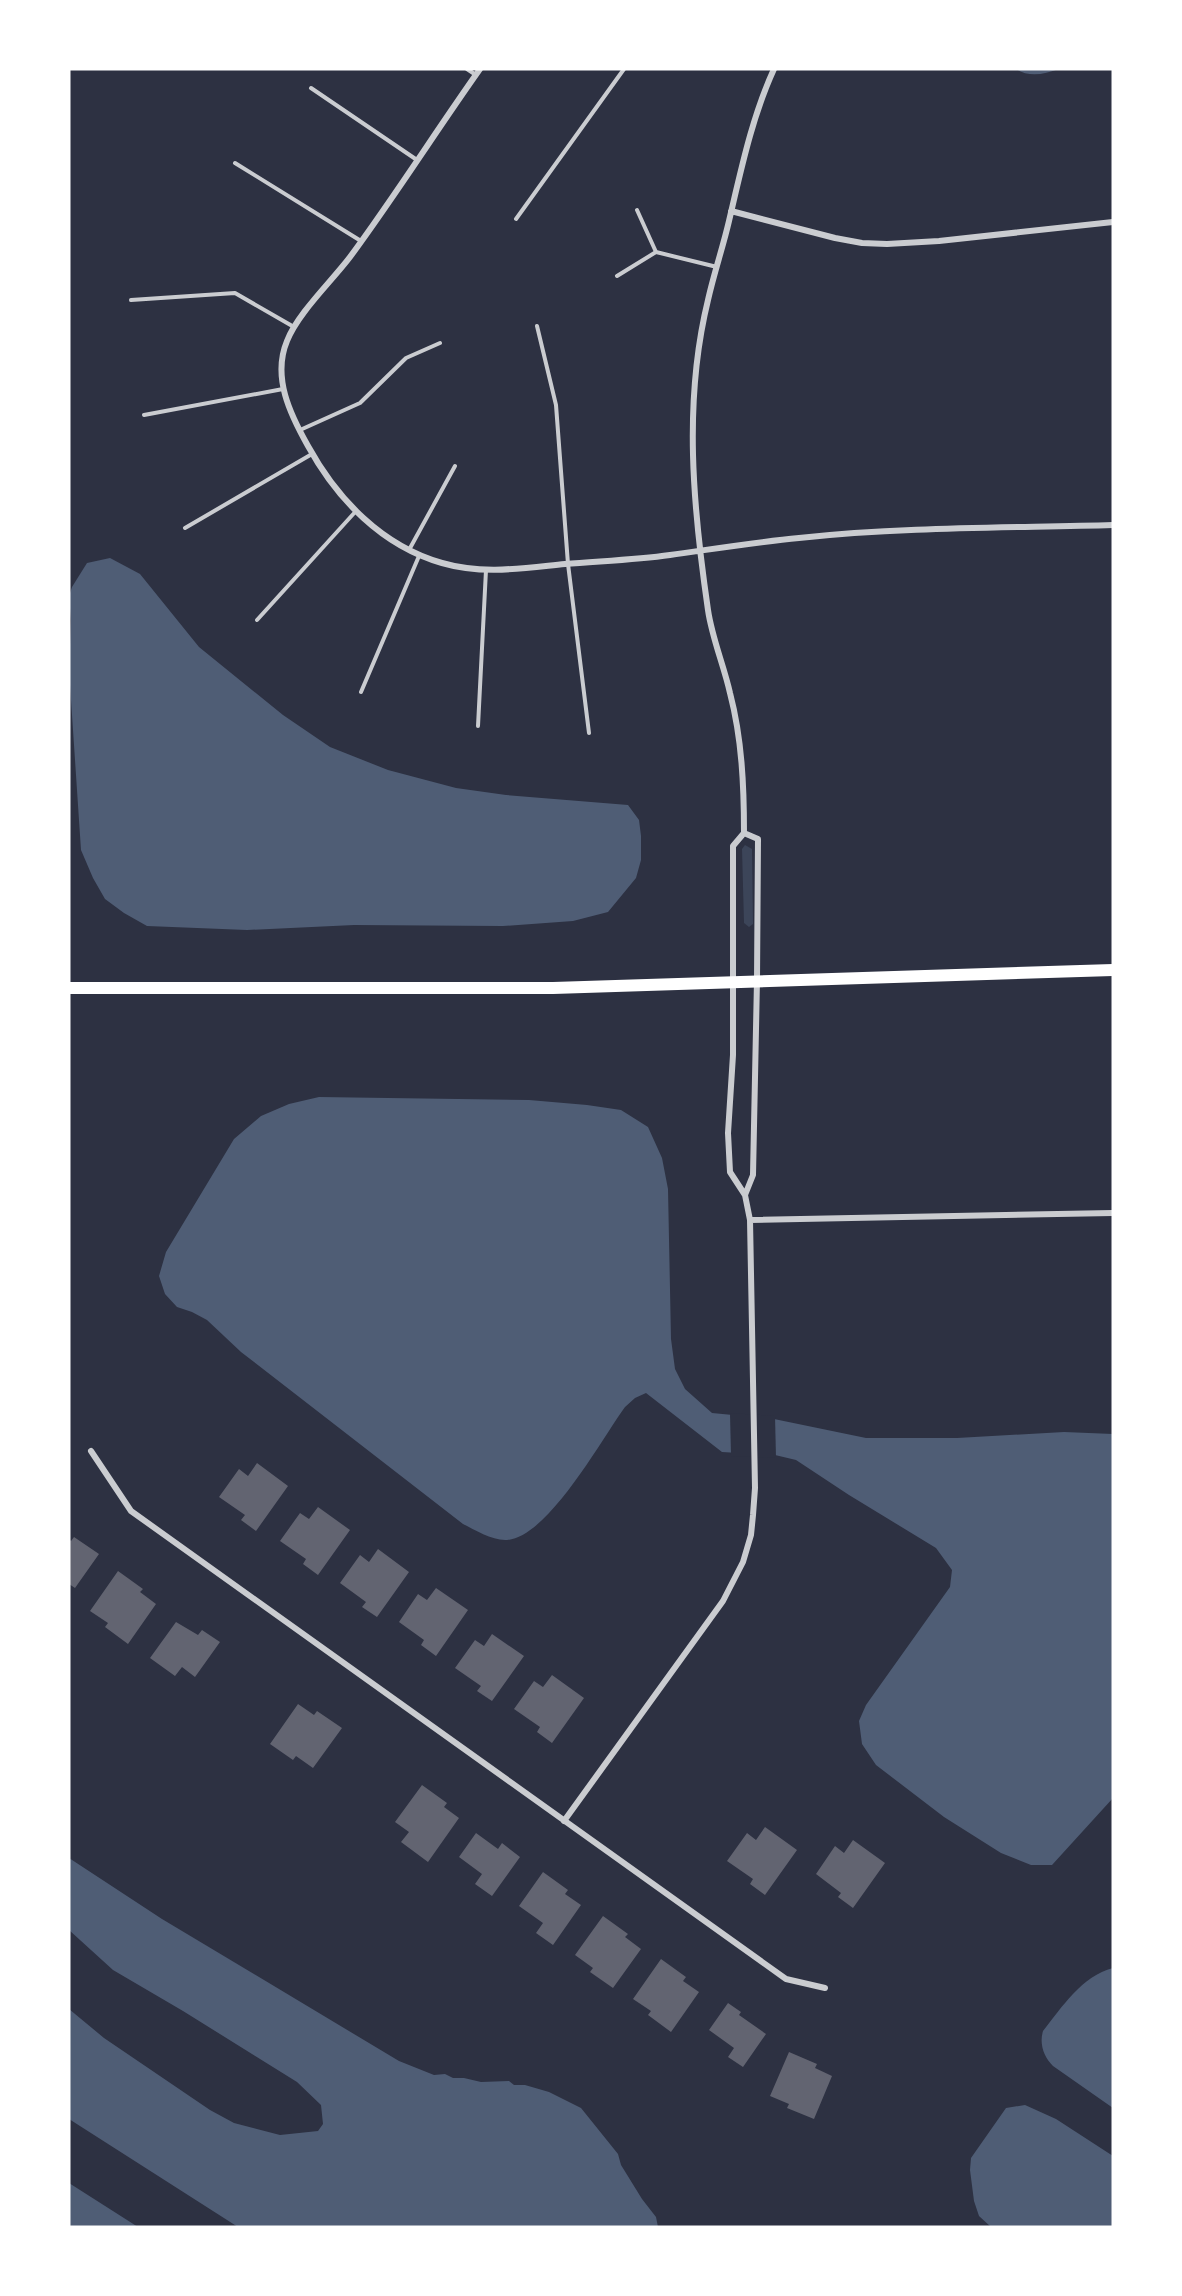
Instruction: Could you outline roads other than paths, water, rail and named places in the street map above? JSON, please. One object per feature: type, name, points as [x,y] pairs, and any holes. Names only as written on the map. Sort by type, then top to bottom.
[{"type":"main road","points":[[69,988],[502,988],[1113,970]]},
{"type":"street","points":[[564,1821],[734,1583],[744,1563],[751,1535],[754,1476],[750,1220],[745,1195],[730,1172],[728,1133],[733,1055],[731,981],[733,846],[744,833],[743,770],[731,695],[708,614],[692,473],[693,423],[701,338],[708,300],[757,112],[774,69]]},
{"type":"street","points":[[478,72],[361,241],[294,327],[286,342],[283,389],[299,431],[327,476],[356,512],[393,542],[419,556],[465,568],[486,570],[619,561],[802,537],[890,531],[1113,525]]},
{"type":"street","points":[[731,212],[835,238],[862,243],[887,244],[939,241],[1113,222]]},
{"type":"street","points":[[744,833],[758,839],[753,1175],[745,1195]]},
{"type":"street","points":[[750,1220],[1113,1213]]},
{"type":"street","points":[[91,1450],[131,1511],[786,1979],[825,1988]]},
{"type":"lane","points":[[467,69],[478,72]]},
{"type":"lane","points":[[516,219],[624,69]]},
{"type":"lane","points":[[311,88],[418,160]]},
{"type":"lane","points":[[235,163],[361,241]]},
{"type":"lane","points":[[637,210],[656,252]]},
{"type":"lane","points":[[617,276],[656,252],[717,268]]},
{"type":"lane","points":[[130,300],[236,293],[294,327]]},
{"type":"lane","points":[[537,326],[556,405],[568,564],[590,734]]},
{"type":"lane","points":[[299,431],[360,403],[406,358],[440,343]]},
{"type":"lane","points":[[144,415],[283,389]]},
{"type":"lane","points":[[185,528],[312,454]]},
{"type":"lane","points":[[408,550],[455,466]]},
{"type":"lane","points":[[257,620],[356,512]]},
{"type":"lane","points":[[361,692],[419,556]]},
{"type":"lane","points":[[478,726],[486,570]]}]
